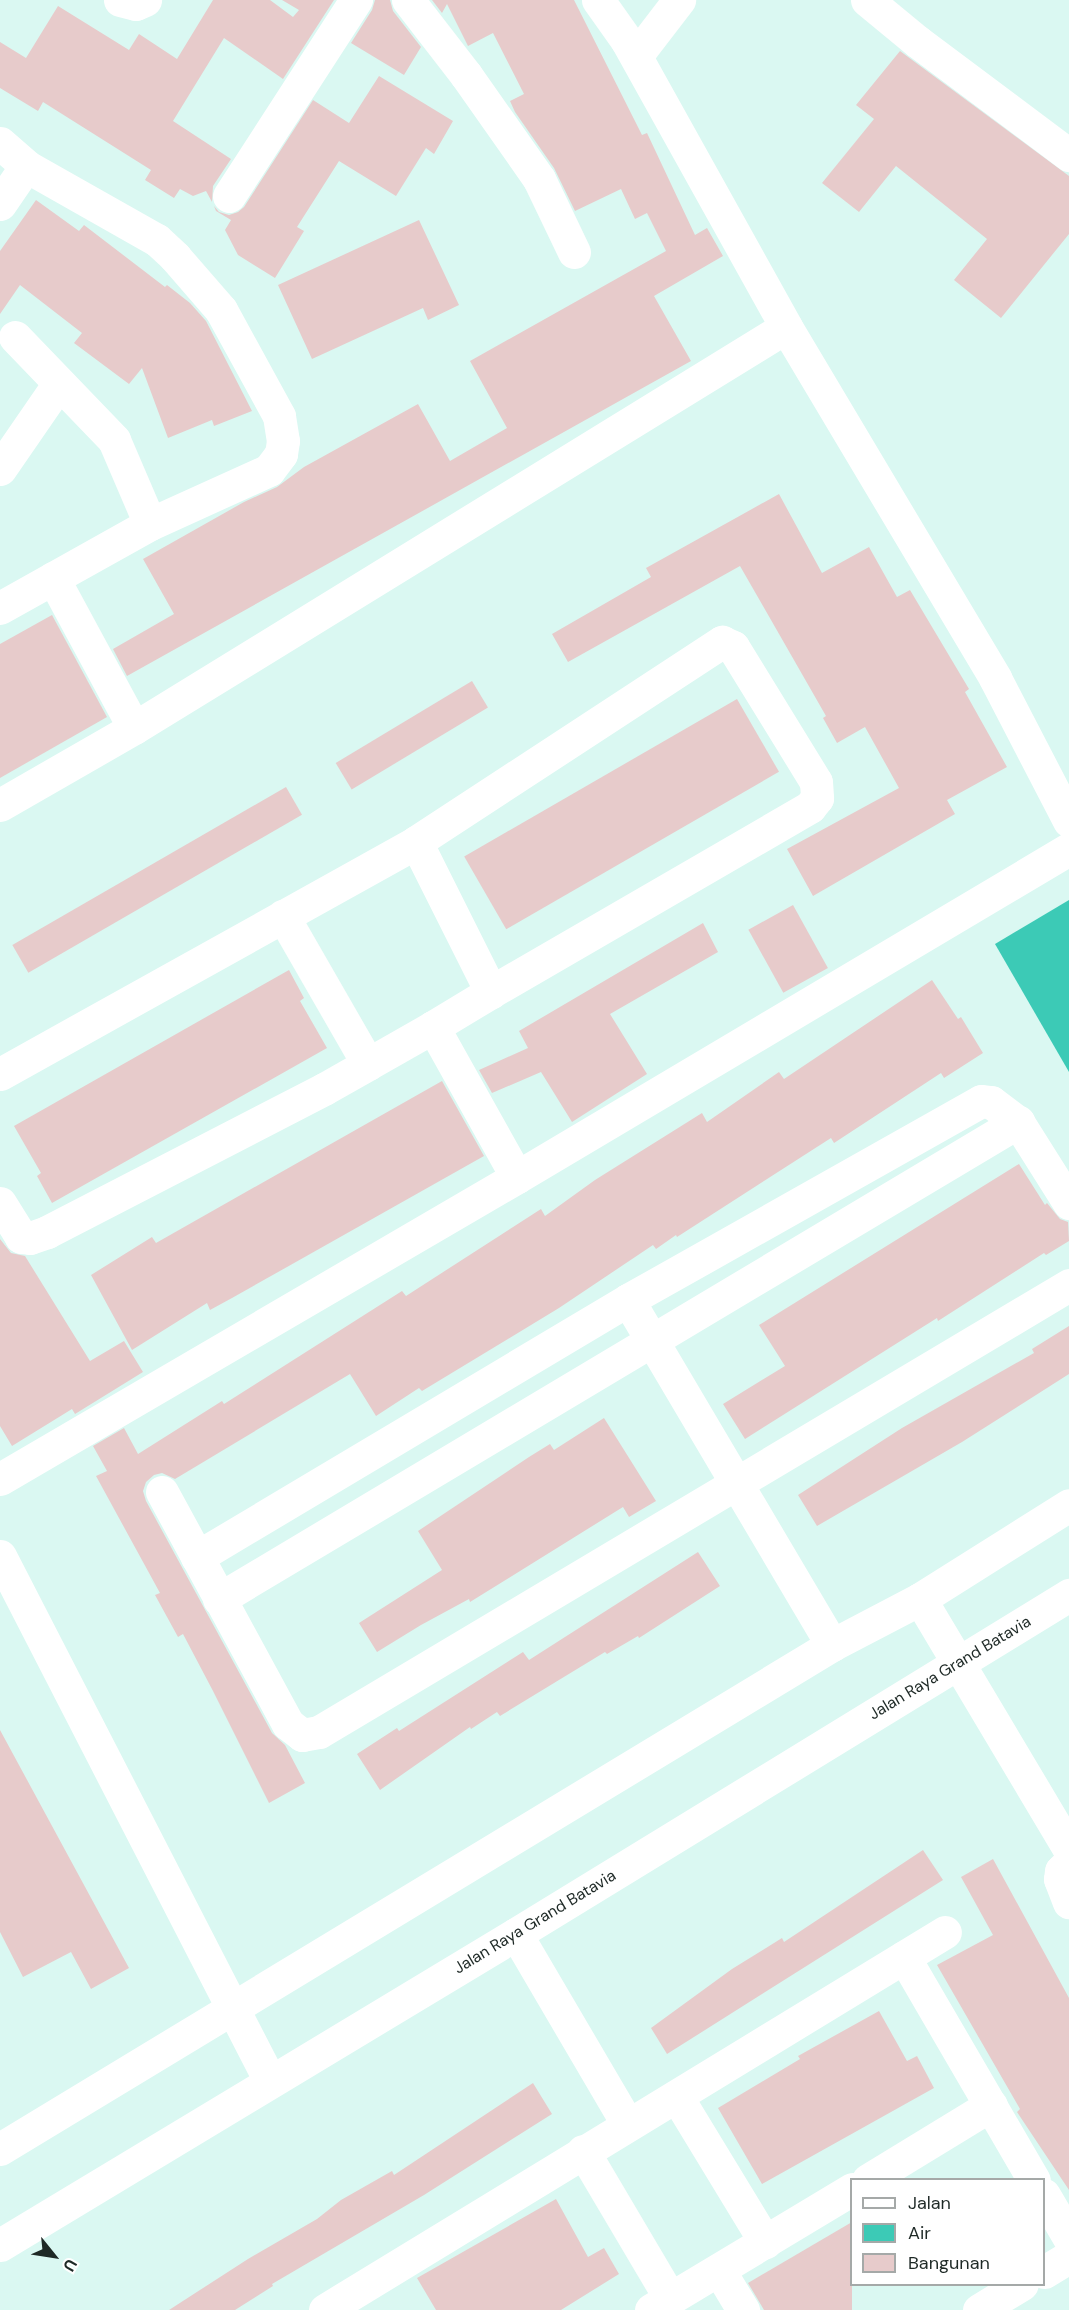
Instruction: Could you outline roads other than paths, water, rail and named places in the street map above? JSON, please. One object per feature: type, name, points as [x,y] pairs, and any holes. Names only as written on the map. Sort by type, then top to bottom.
[{"type":"street","points":[[120,0],[136,4],[145,0]]},
{"type":"street","points":[[229,196],[356,0]]},
{"type":"street","points":[[408,0],[466,75],[538,179],[574,252]]},
{"type":"street","points":[[598,0],[636,56],[786,327],[995,678],[1069,821]]},
{"type":"street","points":[[636,56],[679,0]]},
{"type":"street","points":[[867,0],[918,42],[1069,154]]},
{"type":"street","points":[[0,143],[26,166],[157,240],[175,257],[221,310],[279,416],[283,447],[272,467],[150,524],[0,608]]},
{"type":"street","points":[[0,204],[26,166]]},
{"type":"street","points":[[0,805],[134,728],[786,327]]},
{"type":"street","points":[[15,337],[114,440],[150,524]]},
{"type":"street","points":[[0,469],[59,383]]},
{"type":"street","points":[[53,578],[134,728]]},
{"type":"street","points":[[0,1074],[416,842],[722,642],[733,647],[816,782],[817,798],[810,807],[368,1064],[65,1225],[30,1238],[16,1234],[0,1203]]},
{"type":"street","points":[[416,842],[491,992]]},
{"type":"street","points":[[0,1479],[517,1177],[1069,849]]},
{"type":"street","points":[[283,916],[368,1064]]},
{"type":"street","points":[[433,1027],[517,1177]]},
{"type":"street","points":[[197,1557],[628,1300],[981,1101],[991,1102],[1018,1122],[1069,1203]]},
{"type":"street","points":[[219,1599],[1018,1122]]},
{"type":"street","points":[[162,1492],[288,1724],[302,1735],[319,1732],[1069,1285]]},
{"type":"street","points":[[628,1300],[832,1646]]},
{"type":"street","points":[[0,2149],[832,1646],[920,1599],[1069,1505]]},
{"type":"street","points":[[0,1556],[235,2008],[270,2081]]},
{"type":"street","name":"Jalan Raya Grand Batavia","points":[[0,2245],[516,1934],[1069,1595]]},
{"type":"street","points":[[920,1599],[1069,1849]]},
{"type":"street","points":[[1069,1863],[1061,1871],[1060,1879],[1069,1902]]},
{"type":"street","points":[[325,2310],[365,2300],[583,2151],[677,2097],[945,1932]]},
{"type":"street","points":[[516,1934],[628,2125]]},
{"type":"street","points":[[904,1957],[1033,2178]]},
{"type":"street","points":[[677,2097],[765,2242]]},
{"type":"street","points":[[871,2178],[991,2105]]},
{"type":"street","points":[[583,2151],[660,2304],[850,2190]]},
{"type":"street","points":[[1045,2197],[1069,2238]]},
{"type":"street","points":[[1045,2271],[1069,2257]]},
{"type":"street","points":[[719,2270],[743,2310]]},
{"type":"street","points":[[979,2310],[1019,2286]]},
{"type":"water","points":[[1069,900],[1069,1072],[995,944]]}]
